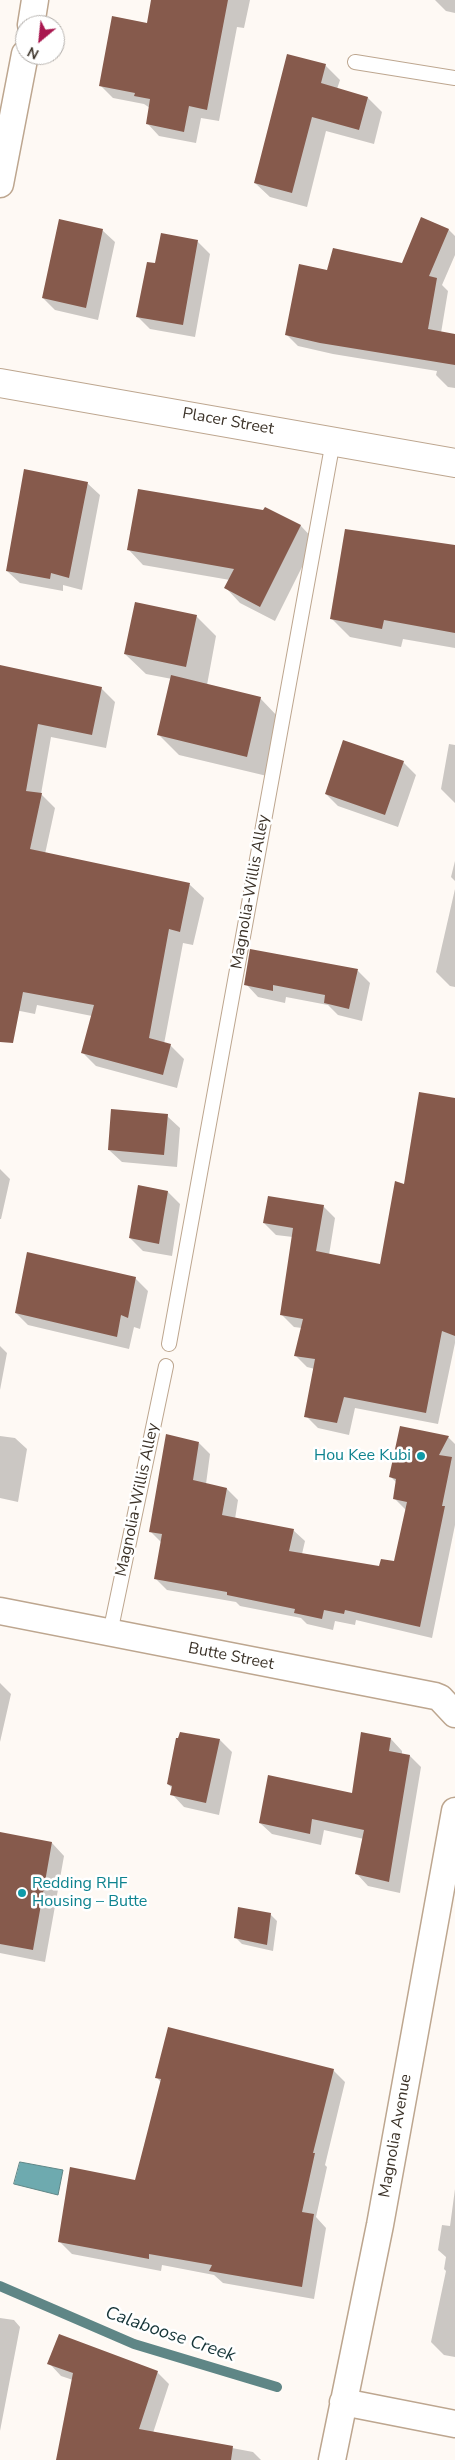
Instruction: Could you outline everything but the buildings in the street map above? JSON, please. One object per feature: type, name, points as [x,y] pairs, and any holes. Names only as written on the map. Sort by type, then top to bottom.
[{"type":"main road","name":"Placer Street","points":[[0,383],[455,463]]},
{"type":"street","points":[[32,15],[35,0]]},
{"type":"street","points":[[0,184],[23,65]]},
{"type":"street","name":"Butte Street","points":[[0,1611],[435,1696],[440,1698],[455,1714]]},
{"type":"street","name":"Magnolia Avenue","points":[[332,2460],[380,2226],[455,1811]]},
{"type":"street","points":[[343,2402],[455,2424]]},
{"type":"lane","points":[[355,62],[455,78]]},
{"type":"lane","name":"Magnolia-Willis Alley","points":[[168,1344],[333,441]]},
{"type":"lane","name":"Magnolia-Willis Alley","points":[[110,1633],[166,1366]]},
{"type":"water","points":[[20,2162],[63,2170],[58,2195],[14,2184]]},
{"type":"waterway","name":"Calaboose Creek","points":[[0,2286],[134,2344],[277,2387]]},
{"type":"place","name":"Hou Kee Kubi","points":[[421,1456]]},
{"type":"place","name":"Redding RHF Housing – Butte","points":[[22,1893]]}]
